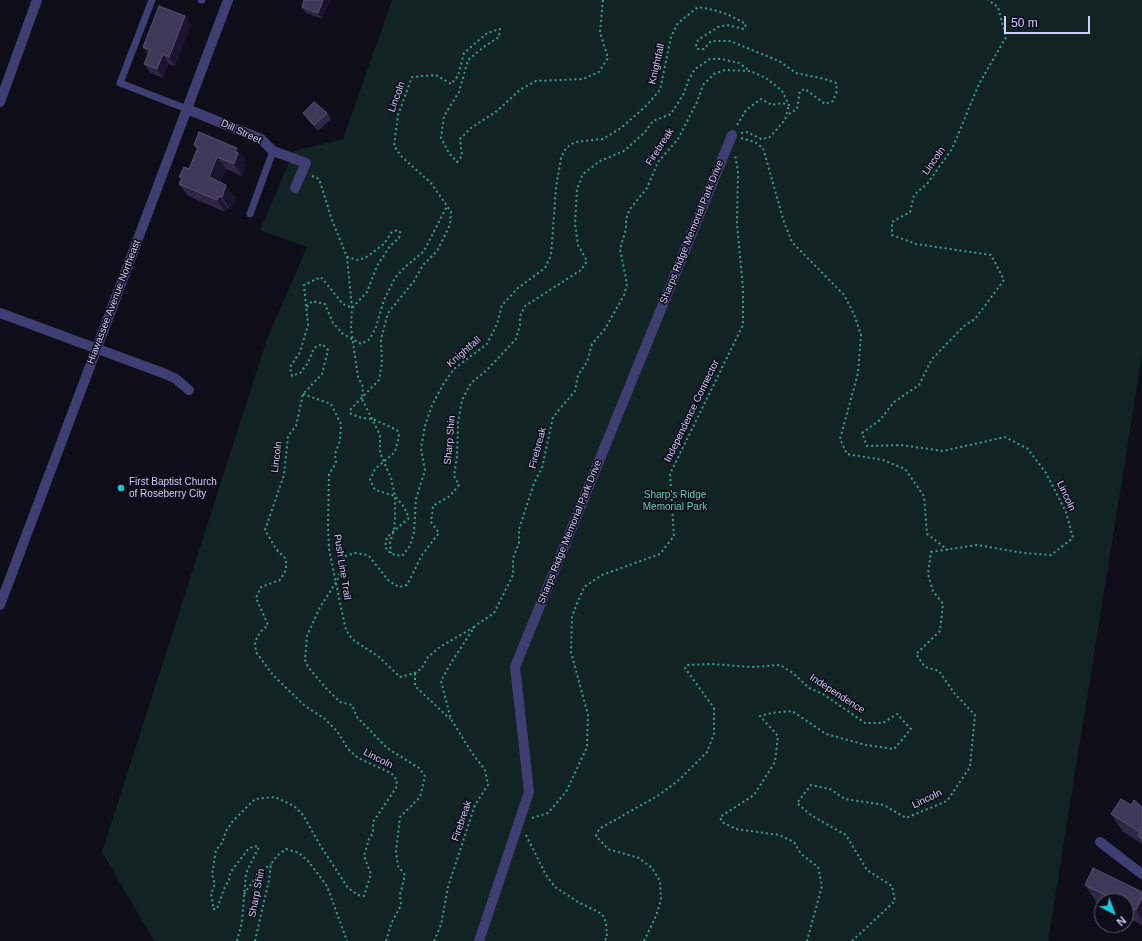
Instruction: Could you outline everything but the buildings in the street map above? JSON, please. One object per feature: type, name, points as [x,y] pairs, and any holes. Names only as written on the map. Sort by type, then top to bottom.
[{"type":"street","points":[[0,102],[37,0]]},
{"type":"street","name":"Hiawassee Avenue Northeast","points":[[0,605],[228,0]]},
{"type":"street","name":"Dill Street","points":[[187,109],[261,139],[273,151],[306,163],[295,188]]},
{"type":"street","name":"Sharps Ridge Memorial Park Drive","points":[[479,941],[529,792],[515,667],[732,135]]},
{"type":"street","points":[[0,313],[96,350],[163,373],[176,379],[189,390]]},
{"type":"street","points":[[1100,842],[1142,874]]},
{"type":"lane","points":[[152,0],[120,83],[187,109]]},
{"type":"lane","points":[[250,214],[273,151]]},
{"type":"path","name":"Lincoln","points":[[447,206],[431,183],[402,157],[394,146],[398,115],[412,77],[436,74],[452,84],[458,76],[464,53],[487,33],[500,28],[499,37],[468,60],[459,92],[444,116],[441,138],[449,153],[458,162],[462,156],[460,139],[471,128],[497,111],[521,89],[536,81],[583,79],[599,72],[608,58],[600,32],[603,0]]},
{"type":"path","name":"Lincoln","points":[[852,941],[895,901],[892,886],[867,870],[846,835],[812,816],[797,802],[811,785],[830,789],[845,799],[884,805],[906,818],[947,801],[970,767],[975,715],[955,694],[939,671],[925,667],[916,654],[940,631],[943,604],[933,591],[928,574],[932,552],[977,545],[1024,553],[1051,555],[1073,538],[1066,512],[1046,473],[1028,449],[1005,437],[943,451],[901,445],[867,446],[862,432],[880,420],[894,402],[919,385],[932,360],[964,326],[975,320],[1004,280],[991,255],[916,244],[892,235],[892,222],[910,212],[914,195],[928,184],[952,149],[979,84],[1006,37],[998,7],[988,0]]},
{"type":"path","name":"Knightfall","points":[[391,554],[402,556],[410,546],[414,532],[416,498],[425,470],[421,448],[425,426],[432,405],[444,383],[454,369],[487,344],[497,324],[502,305],[518,288],[545,268],[551,256],[556,188],[561,158],[566,148],[575,142],[604,139],[621,128],[646,106],[660,90],[671,37],[678,23],[698,7],[730,15],[746,24],[744,29],[727,25],[718,27],[698,40],[696,44],[697,49],[704,49],[711,41],[730,41],[779,61],[796,73],[825,79],[836,83],[837,92],[833,101],[825,104],[805,89],[800,91],[797,109],[787,115]]},
{"type":"path","name":"Sharp Shin","points":[[386,941],[391,924],[401,904],[400,895],[405,875],[398,866],[396,851],[400,817],[420,796],[425,776],[419,768],[387,748],[357,717],[352,704],[340,702],[308,667],[304,660],[307,636],[320,607],[337,582],[345,556],[355,553],[368,555],[389,581],[399,587],[407,585],[422,555],[439,533],[431,522],[432,506],[450,496],[459,485],[454,476],[457,456],[458,423],[462,400],[471,383],[487,370],[516,339],[520,325],[520,316],[525,306],[581,270],[587,260],[578,245],[575,224],[577,189],[583,174],[600,161],[624,151],[636,142],[653,121],[671,114],[683,95],[689,78],[695,69],[710,60],[721,59],[739,63],[750,71]]},
{"type":"path","name":"Firebreak","points":[[434,941],[441,925],[448,887],[475,805],[488,785],[485,770],[472,753],[451,719],[441,681],[451,663],[476,626],[494,613],[513,575],[513,558],[519,543],[519,529],[534,483],[542,468],[553,417],[575,391],[578,375],[587,362],[592,344],[605,329],[624,295],[627,284],[620,249],[626,230],[626,220],[630,209],[647,188],[658,162],[678,139],[697,102],[703,85],[714,74],[725,70],[750,71],[775,84],[782,91],[789,105]]},
{"type":"path","points":[[761,99],[772,106],[782,103],[789,105],[785,120],[769,138],[761,139],[747,132],[732,135],[746,110],[755,102],[761,99]]},
{"type":"path","points":[[732,135],[755,142],[763,148],[784,222],[792,242],[844,295],[854,314],[861,335],[858,373],[840,439],[847,454],[883,460],[905,469],[924,496],[927,534],[948,550]]},
{"type":"path","name":"Independence Connector","points":[[519,821],[548,813],[566,792],[587,747],[588,715],[571,652],[572,616],[584,587],[602,575],[660,554],[674,536],[670,474],[743,325],[744,289],[737,224],[738,171],[732,135]]},
{"type":"path","points":[[309,176],[315,176],[319,179],[330,215],[348,257],[352,308],[351,328],[358,377],[363,387],[362,399],[380,435],[380,453],[383,463],[391,478],[395,496],[394,530],[390,542],[391,554]]},
{"type":"path","points":[[307,307],[312,301],[325,304],[333,323],[343,334],[360,344],[370,339],[376,327],[384,300],[395,278],[424,251],[447,206],[451,212],[450,225],[437,251],[423,265],[414,281],[388,313],[381,339],[382,363],[379,380],[362,399],[356,402],[350,410],[351,414],[362,418],[373,419],[397,430],[399,436],[395,452],[375,469],[370,480],[374,490],[395,496],[404,507],[409,518],[387,537],[385,547],[391,554]]},
{"type":"path","points":[[348,257],[358,260],[365,258],[384,244],[391,233],[398,230],[400,232],[399,238],[390,246],[377,266],[367,292],[352,308]]},
{"type":"path","points":[[303,394],[322,374],[328,350],[322,344],[314,348],[308,363],[300,373],[292,376],[290,367],[300,352],[308,325],[304,285],[321,277],[343,304],[352,308]]},
{"type":"path","name":"Lincoln","points":[[237,941],[242,922],[246,873],[259,847],[254,846],[248,849],[230,873],[230,880],[224,889],[217,909],[213,909],[211,894],[215,884],[212,875],[216,850],[222,843],[226,831],[233,821],[255,799],[275,797],[294,806],[303,815],[320,845],[348,888],[358,895],[364,896],[370,874],[364,856],[373,833],[373,822],[394,792],[397,780],[391,773],[366,763],[353,754],[348,749],[337,731],[325,719],[305,706],[273,675],[256,652],[255,642],[260,632],[268,625],[256,598],[261,587],[280,580],[286,570],[286,559],[276,549],[265,530],[284,475],[288,436],[296,426],[303,394]]},
{"type":"path","name":"Push Line Trail","points":[[303,394],[331,404],[341,424],[340,440],[335,454],[336,463],[329,474],[328,526],[329,549],[346,630],[352,640],[379,657],[400,677],[415,673]]},
{"type":"path","points":[[451,719],[415,686],[415,673],[422,668],[428,657],[440,647],[476,626]]},
{"type":"path","name":"Independence","points":[[644,941],[656,916],[661,900],[660,881],[652,868],[639,858],[608,849],[596,836],[599,829],[664,791],[680,779],[707,752],[714,734],[714,708],[685,668],[687,665],[711,664],[752,667],[780,665],[809,688],[823,694],[865,723],[883,723],[897,714],[911,729],[894,749],[866,746],[826,734],[792,711],[771,713],[760,716],[778,736],[775,762],[754,794],[720,817],[722,822],[736,829],[779,835],[794,842],[801,854],[818,867],[822,886],[806,941]]},
{"type":"path","points":[[519,821],[546,875],[555,887],[578,902],[602,914],[606,922],[607,938],[604,941]]},
{"type":"path","name":"Sharp Shin","points":[[255,941],[269,880],[271,864],[277,856],[286,849],[299,853],[309,862],[327,886],[347,941]]},
{"type":"path","points":[[244,894],[259,873],[271,864]]},
{"type":"green space","name":"Sharp's Ridge Memorial Park","points":[[392,0],[1142,0],[1142,355],[1048,941],[154,941],[102,852],[267,339],[307,247],[260,230],[294,151],[343,139]]},
{"type":"place","name":"First Baptist Church of Roseberry City","points":[[121,488]]}]
